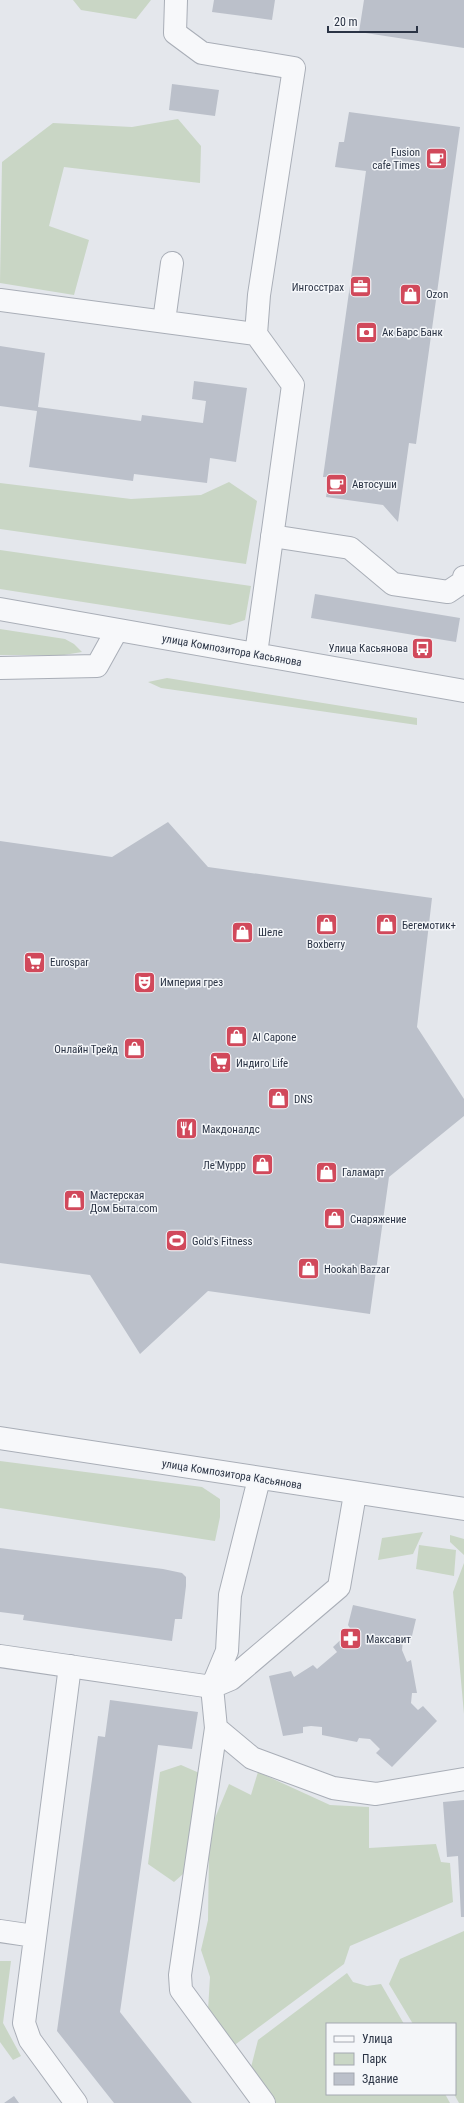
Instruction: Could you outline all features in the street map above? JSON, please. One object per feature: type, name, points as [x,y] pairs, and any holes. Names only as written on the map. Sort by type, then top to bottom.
[{"type":"street","points":[[176,0],[175,33],[202,53],[294,68],[259,296],[256,334],[293,385],[256,654]]},
{"type":"street","points":[[164,321],[172,263]]},
{"type":"street","points":[[0,300],[256,334]]},
{"type":"street","points":[[272,536],[350,548],[393,584],[448,592],[463,582],[464,576]]},
{"type":"street","name":"улица Композитора Касьянова","points":[[0,609],[464,691]]},
{"type":"street","points":[[0,668],[97,666],[117,630]]},
{"type":"street","name":"улица Композитора Касьянова","points":[[0,1438],[356,1494],[464,1509]]},
{"type":"street","points":[[259,1479],[230,1595],[227,1651],[212,1687],[216,1728],[180,1974],[181,1990],[264,2103]]},
{"type":"street","points":[[0,1656],[212,1687],[231,1678],[339,1587],[356,1494]]},
{"type":"street","points":[[70,1666],[34,1936],[24,2023],[30,2040],[76,2103]]},
{"type":"street","points":[[216,1728],[252,1758],[333,1788],[376,1794],[464,1779]]},
{"type":"street","points":[[0,1931],[34,1936]]},
{"type":"green space","points":[[73,0],[151,0],[136,19],[81,10]]},
{"type":"green space","points":[[178,119],[201,146],[200,183],[64,167],[49,226],[89,240],[74,295],[0,283],[2,162],[53,123],[132,127]]},
{"type":"green space","points":[[229,482],[257,501],[246,564],[0,529],[0,483],[131,499],[201,495]]},
{"type":"green space","points":[[0,550],[251,586],[245,620],[230,625],[0,589]]},
{"type":"green space","points":[[0,629],[65,639],[74,644],[82,652],[64,655],[0,655]]},
{"type":"green space","points":[[167,678],[417,718],[417,725],[161,688],[148,682]]},
{"type":"green space","points":[[0,1461],[202,1487],[220,1499],[220,1517],[215,1541],[0,1508]]},
{"type":"green space","points":[[423,1532],[413,1554],[378,1560],[382,1538]]},
{"type":"green space","points":[[450,1535],[464,1539],[464,1555],[450,1542]]},
{"type":"green space","points":[[419,1545],[456,1550],[454,1576],[416,1569]]},
{"type":"green space","points":[[464,1563],[464,1714],[453,1592]]},
{"type":"green space","points":[[181,1765],[220,1782],[215,1818],[229,1784],[251,1795],[258,1772],[330,1805],[369,1807],[369,1848],[436,1844],[441,1862],[450,1863],[453,1902],[350,1946],[344,1964],[232,2047],[208,2010],[210,1977],[201,1950],[208,1920],[209,1851],[174,1882],[148,1864],[160,1772]]},
{"type":"green space","points":[[464,1931],[464,2103],[459,2103],[455,2095],[456,2095],[456,2023],[412,2023],[389,1984],[400,1959]]},
{"type":"green space","points":[[0,1961],[11,1961],[3,2023],[21,2056],[13,2060],[0,2042]]},
{"type":"green space","points":[[347,1973],[353,1982],[367,1986],[381,1984],[403,2023],[326,2023],[326,2095],[446,2095],[450,2103],[276,2103],[250,2071],[258,2040]]},
{"type":"building","points":[[214,0],[275,0],[272,20],[212,12]]},
{"type":"building","points":[[364,0],[464,0],[464,48],[359,32]]},
{"type":"building","points":[[172,84],[219,90],[215,116],[169,110]]},
{"type":"building","points":[[349,112],[460,127],[416,444],[409,443],[398,522],[383,505],[326,497],[329,477],[323,477],[366,171],[335,167],[339,142],[344,142]]},
{"type":"building","points":[[0,346],[45,353],[38,407],[141,421],[142,415],[203,423],[206,401],[192,399],[194,381],[247,388],[236,462],[210,458],[207,483],[134,474],[133,481],[29,467],[37,411],[0,406]]},
{"type":"building","points":[[315,594],[460,618],[456,642],[311,618]]},
{"type":"building","name":"Индиго Life","points":[[168,822],[208,867],[432,898],[417,1027],[464,1099],[464,1116],[389,1177],[370,1314],[208,1291],[140,1354],[90,1275],[0,1263],[0,841],[112,857]]},
{"type":"building","points":[[0,1548],[163,1569],[182,1573],[186,1577],[186,1586],[182,1619],[175,1619],[172,1641],[23,1620],[24,1615],[0,1612]]},
{"type":"building","points":[[353,1605],[416,1619],[411,1640],[403,1640],[402,1650],[407,1662],[411,1660],[417,1693],[412,1693],[411,1703],[418,1710],[423,1706],[437,1721],[392,1767],[376,1753],[380,1749],[370,1739],[359,1738],[357,1742],[322,1735],[322,1727],[311,1726],[303,1727],[303,1733],[283,1736],[269,1676],[291,1671],[294,1677],[313,1665],[317,1669],[337,1652],[333,1647],[351,1630],[348,1625]]},
{"type":"building","points":[[110,1700],[198,1712],[192,1749],[158,1745],[120,2012],[192,2103],[114,2103],[57,2031],[98,1736],[105,1737]]},
{"type":"building","points":[[464,1800],[464,1917],[461,1917],[458,1856],[447,1857],[443,1802]]},
{"type":"building","points":[[14,2096],[19,2103],[4,2103]]},
{"type":"place","name":"Fusion cafe Times","points":[[436,158]]},
{"type":"place","name":"Ингосстрах","points":[[360,287]]},
{"type":"place","name":"Ozon","points":[[410,294]]},
{"type":"place","name":"Ак Барс Банк","points":[[367,332]]},
{"type":"place","name":"Автосуши","points":[[336,484]]},
{"type":"place","name":"Улица Касьянова","points":[[423,648]]},
{"type":"place","name":"Boxberry","points":[[326,924]]},
{"type":"place","name":"Бегемотик+","points":[[386,925]]},
{"type":"place","name":"Шеле","points":[[242,932]]},
{"type":"place","name":"Eurospar","points":[[34,962]]},
{"type":"place","name":"Империя грез","points":[[144,982]]},
{"type":"place","name":"Al Capone","points":[[237,1037]]},
{"type":"place","name":"Онлайн Трейд","points":[[134,1049]]},
{"type":"place","name":"Индиго Life","points":[[220,1063]]},
{"type":"place","name":"DNS","points":[[279,1099]]},
{"type":"place","name":"Макдоналдс","points":[[186,1129]]},
{"type":"place","name":"Ле'Муррр","points":[[262,1165]]},
{"type":"place","name":"Галамарт","points":[[326,1172]]},
{"type":"place","name":"Мастерская Дом Быта.com","points":[[75,1201]]},
{"type":"place","name":"Снаряжение","points":[[335,1219]]},
{"type":"place","name":"Gold's Fitness","points":[[176,1241]]},
{"type":"place","name":"Hookah Bazzar","points":[[308,1269]]},
{"type":"place","name":"Максавит","points":[[351,1639]]}]
